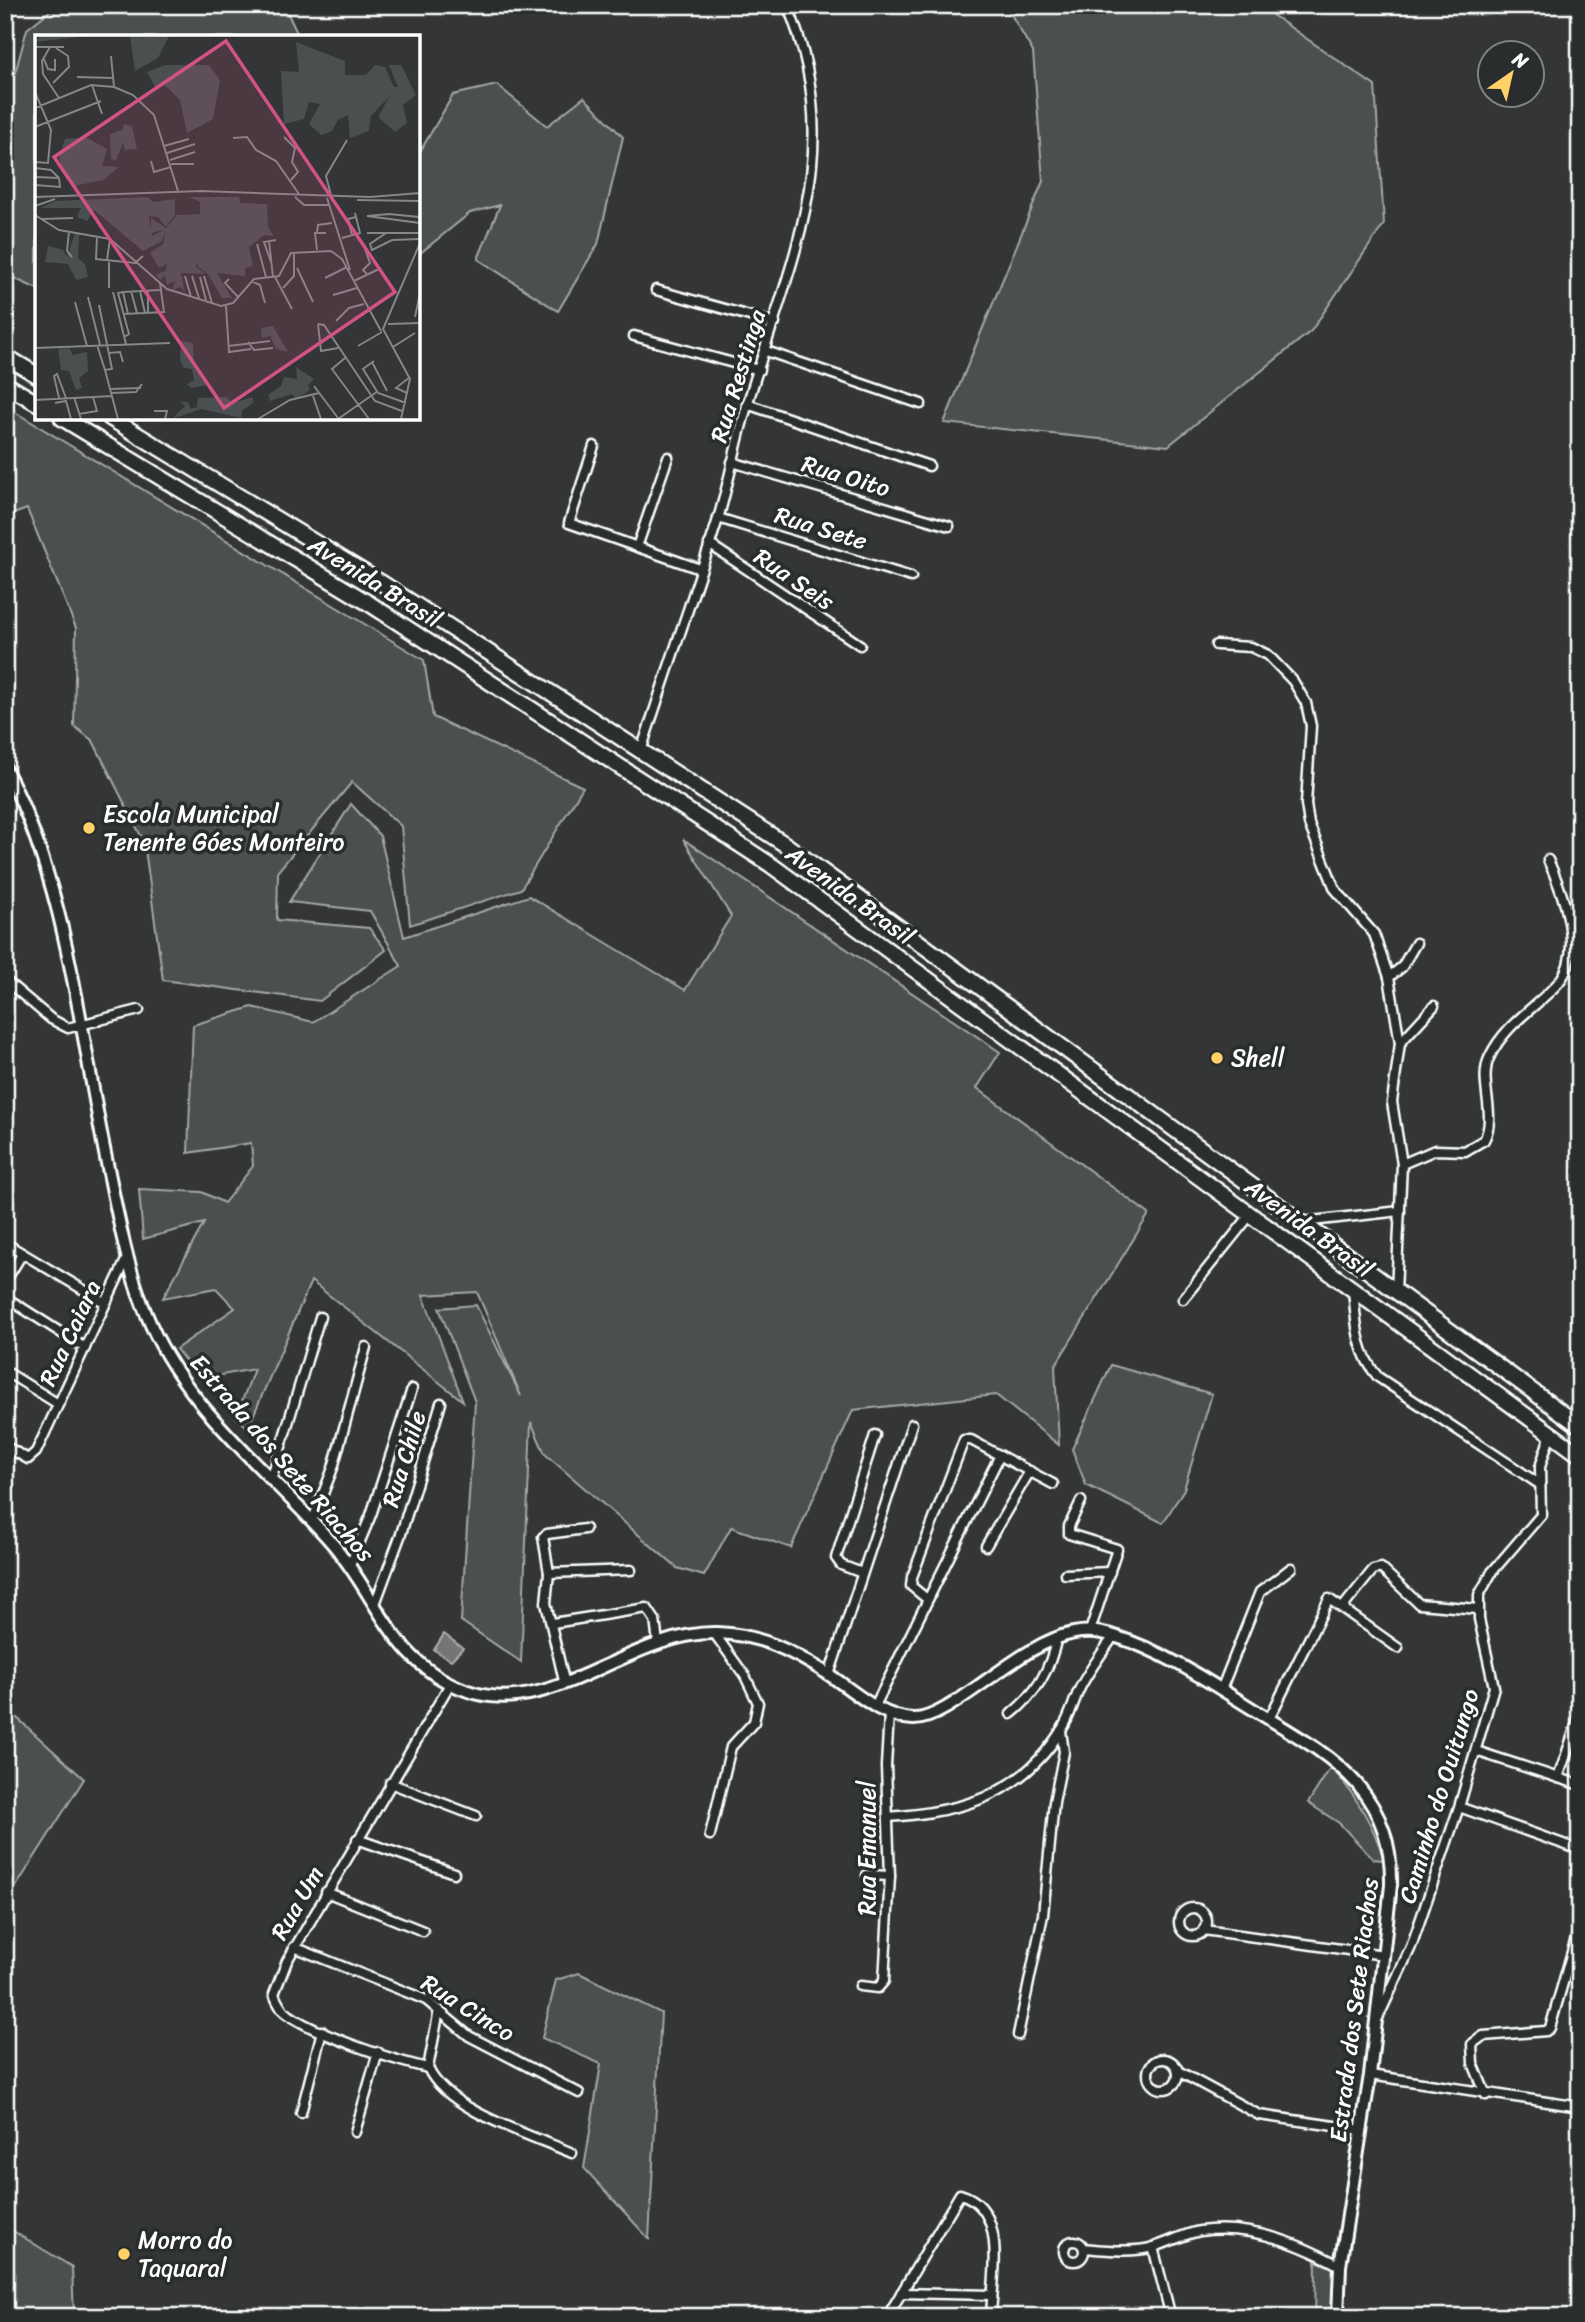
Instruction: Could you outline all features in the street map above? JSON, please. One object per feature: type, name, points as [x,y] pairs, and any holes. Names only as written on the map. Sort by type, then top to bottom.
[{"type":"highway","points":[[5,356],[35,373]]},
{"type":"highway","points":[[5,384],[35,402]]},
{"type":"highway","name":"Avenida Brasil","points":[[65,420],[370,604],[771,865],[1580,1455]]},
{"type":"highway","name":"Avenida Brasil","points":[[113,420],[380,582],[786,845],[1580,1426]]},
{"type":"street","name":"Rua Restinga","points":[[641,751],[718,518],[747,404],[775,323],[806,210],[814,163],[812,94],[800,35],[787,5]]},
{"type":"street","points":[[656,290],[775,323]]},
{"type":"street","points":[[634,336],[759,370]]},
{"type":"street","points":[[766,351],[921,404]]},
{"type":"street","points":[[747,404],[929,466]]},
{"type":"street","points":[[594,446],[568,521],[575,527],[700,569]]},
{"type":"street","points":[[637,547],[668,457]]},
{"type":"street","name":"Rua Oito","points":[[732,462],[948,526]]},
{"type":"street","name":"Rua Sete","points":[[718,518],[911,577]]},
{"type":"street","name":"Rua Seis","points":[[709,544],[860,645]]},
{"type":"street","points":[[1216,645],[1251,647],[1268,655],[1293,681],[1306,703],[1311,726],[1306,804],[1309,824],[1335,889],[1374,934],[1389,976],[1400,1043],[1392,1113],[1402,1164],[1396,1292]]},
{"type":"street","name":"Estrada dos Sete Riachos","points":[[5,768],[23,802],[48,874],[75,993],[79,1026],[127,1258],[151,1325],[180,1375],[244,1453],[312,1522],[349,1565],[404,1650],[450,1684],[479,1694],[511,1697],[532,1695],[658,1643],[714,1633],[772,1643],[829,1675],[889,1714],[916,1720],[936,1714],[1030,1648],[1057,1637],[1090,1631],[1114,1636],[1152,1650],[1269,1719],[1339,1767],[1357,1784],[1380,1819],[1392,1863],[1378,2019],[1340,2266],[1338,2317]]},
{"type":"street","points":[[1402,1164],[1434,1150],[1471,1149],[1484,1140],[1490,1120],[1487,1066],[1490,1055],[1512,1023],[1559,982],[1570,964],[1570,930],[1566,905],[1548,860]]},
{"type":"street","points":[[1389,976],[1402,967],[1416,943]]},
{"type":"street","points":[[5,980],[57,1023],[68,1028],[139,1010]]},
{"type":"street","points":[[1400,1043],[1434,1006]]},
{"type":"street","name":"Avenida Brasil","points":[[1301,1222],[1401,1211]]},
{"type":"street","points":[[1182,1299],[1251,1214]]},
{"type":"street","points":[[5,1243],[104,1302]]},
{"type":"street","points":[[5,1282],[22,1254]]},
{"type":"street","name":"Rua Caiara","points":[[5,1446],[28,1460],[37,1450],[104,1302],[127,1258]]},
{"type":"street","points":[[1353,1288],[1359,1339],[1365,1358],[1378,1377],[1539,1484]]},
{"type":"street","points":[[5,1297],[85,1348]]},
{"type":"street","points":[[271,1480],[320,1317]]},
{"type":"street","points":[[312,1522],[333,1468],[366,1346]]},
{"type":"street","points":[[5,1371],[58,1404]]},
{"type":"street","points":[[349,1565],[371,1515],[412,1389]]},
{"type":"street","name":"Rua Chile","points":[[375,1604],[401,1534],[441,1403]]},
{"type":"street","points":[[829,1675],[912,1424]]},
{"type":"street","points":[[1343,1607],[1377,1567],[1385,1570],[1419,1604],[1478,1609],[1479,1595],[1487,1580],[1541,1515],[1540,1467],[1551,1433]]},
{"type":"street","points":[[863,1573],[841,1565],[836,1558],[875,1435]]},
{"type":"street","points":[[927,1599],[911,1586],[912,1577],[964,1440],[971,1440],[1054,1484]]},
{"type":"street","points":[[875,1706],[1000,1455]]},
{"type":"street","points":[[986,1546],[1030,1471]]},
{"type":"street","points":[[1081,1501],[1069,1526],[1069,1534],[1114,1545],[1118,1550],[1090,1631]]},
{"type":"street","points":[[564,1681],[553,1623],[546,1603],[549,1573],[543,1537],[547,1534],[585,1529]]},
{"type":"street","points":[[1221,1690],[1260,1592],[1291,1568]]},
{"type":"street","points":[[549,1573],[631,1570]]},
{"type":"street","points":[[1065,1574],[1110,1572]]},
{"type":"street","points":[[1269,1719],[1328,1600],[1332,1599],[1398,1648]]},
{"type":"street","points":[[553,1623],[647,1608],[655,1620],[658,1643]]},
{"type":"street","name":"Caminho do Ouitungo","points":[[1378,2019],[1411,1947],[1459,1807],[1494,1687],[1478,1609]]},
{"type":"street","points":[[710,1835],[731,1747],[754,1722],[758,1703],[745,1675],[714,1633]]},
{"type":"street","points":[[888,1817],[921,1815],[986,1798],[1028,1772],[1061,1731],[1083,1683],[1114,1636]]},
{"type":"street","points":[[1011,1714],[1026,1702],[1043,1679],[1057,1637]]},
{"type":"street","name":"Rua Um","points":[[428,2068],[322,2031],[285,2012],[274,1994],[278,1978],[294,1947],[450,1684]]},
{"type":"street","name":"Rua Emanuel","points":[[860,1986],[878,1988],[884,1981],[890,1876],[886,1757],[889,1714]]},
{"type":"street","points":[[1558,1778],[1580,1714]]},
{"type":"street","points":[[1018,2035],[1043,1915],[1054,1802],[1064,1752],[1061,1731]]},
{"type":"street","points":[[1476,1751],[1580,1785]]},
{"type":"street","points":[[390,1783],[476,1816]]},
{"type":"street","points":[[1459,1807],[1580,1850]]},
{"type":"street","points":[[357,1839],[454,1873]]},
{"type":"street","points":[[867,1875],[890,1876]]},
{"type":"street","points":[[326,1892],[423,1931]]},
{"type":"street","points":[[1486,2095],[1472,2063],[1472,2045],[1483,2036],[1546,2031],[1550,2028],[1580,1924]]},
{"type":"street","points":[[1204,1930],[1347,1952],[1384,1955]]},
{"type":"street","name":"Rua Cinco","points":[[294,1947],[416,1996],[439,2010],[469,2036],[579,2093]]},
{"type":"street","points":[[439,2010],[428,2068],[440,2088],[453,2099],[572,2153]]},
{"type":"street","points":[[301,2113],[322,2031]]},
{"type":"street","points":[[355,2132],[378,2052]]},
{"type":"street","points":[[1178,2071],[1259,2115],[1362,2130]]},
{"type":"street","points":[[1370,2075],[1486,2095],[1580,2107]]},
{"type":"street","points":[[887,2317],[960,2194],[976,2201],[992,2220],[991,2317]]},
{"type":"street","points":[[1084,2248],[1153,2247],[1198,2232],[1257,2232],[1293,2244],[1340,2266]]},
{"type":"street","points":[[1153,2247],[1171,2317]]},
{"type":"street","points":[[901,2293],[992,2295]]},
{"type":"shaded area","points":[[57,5],[273,5],[288,14],[298,35],[35,35],[35,288],[5,274],[5,111],[27,29]]},
{"type":"shaded area","points":[[939,5],[1258,5],[1375,86],[1384,224],[1311,331],[1168,446],[944,423],[1043,181],[1033,52],[1009,11],[938,10]]},
{"type":"shaded area","points":[[497,85],[547,126],[584,97],[623,137],[598,244],[558,311],[478,259],[500,205],[470,213],[420,253],[420,152],[453,95]]},
{"type":"shaded area","points":[[5,406],[424,660],[433,717],[583,787],[521,889],[410,925],[401,826],[352,782],[278,871],[277,920],[369,928],[386,950],[320,1001],[163,980],[144,842],[93,741],[74,726],[76,628],[27,509],[5,517]]},
{"type":"shaded area","points":[[351,804],[380,836],[404,937],[529,896],[685,990],[731,916],[683,839],[1000,1052],[977,1088],[1149,1214],[1055,1366],[1059,1445],[996,1395],[853,1410],[791,1548],[731,1527],[704,1576],[677,1568],[545,1454],[531,1422],[521,1662],[461,1621],[475,1402],[439,1308],[476,1305],[521,1396],[477,1292],[423,1295],[463,1401],[311,1281],[248,1428],[236,1417],[254,1369],[200,1379],[176,1349],[235,1308],[216,1288],[163,1298],[204,1223],[143,1239],[139,1189],[202,1192],[224,1203],[253,1166],[251,1143],[188,1153],[193,1025],[252,1007],[313,1022],[401,966],[370,911],[289,902]]},
{"type":"shaded area","points":[[1111,1365],[1212,1394],[1184,1489],[1163,1523],[1086,1485],[1072,1449]]},
{"type":"shaded area","points":[[444,1634],[463,1648],[451,1660],[434,1650]]},
{"type":"shaded area","points":[[14,1715],[84,1779],[5,1904],[5,1727]]},
{"type":"shaded area","points":[[1331,1767],[1363,1811],[1384,1860],[1373,1859],[1339,1823],[1308,1803]]},
{"type":"shaded area","points":[[579,1973],[661,2013],[649,2239],[584,2168],[601,2064],[542,2038],[556,1980]]},
{"type":"shaded area","points":[[5,2226],[72,2267],[74,2317],[5,2317]]},
{"type":"shaded area","points":[[1316,2261],[1336,2269],[1334,2317],[1315,2317]]},
{"type":"place","name":"Escola Municipal Tenente Góes Monteiro","points":[[89,828]]},
{"type":"place","name":"Shell","points":[[1217,1058]]},
{"type":"place","name":"Morro do Taquaral","points":[[124,2254]]}]
